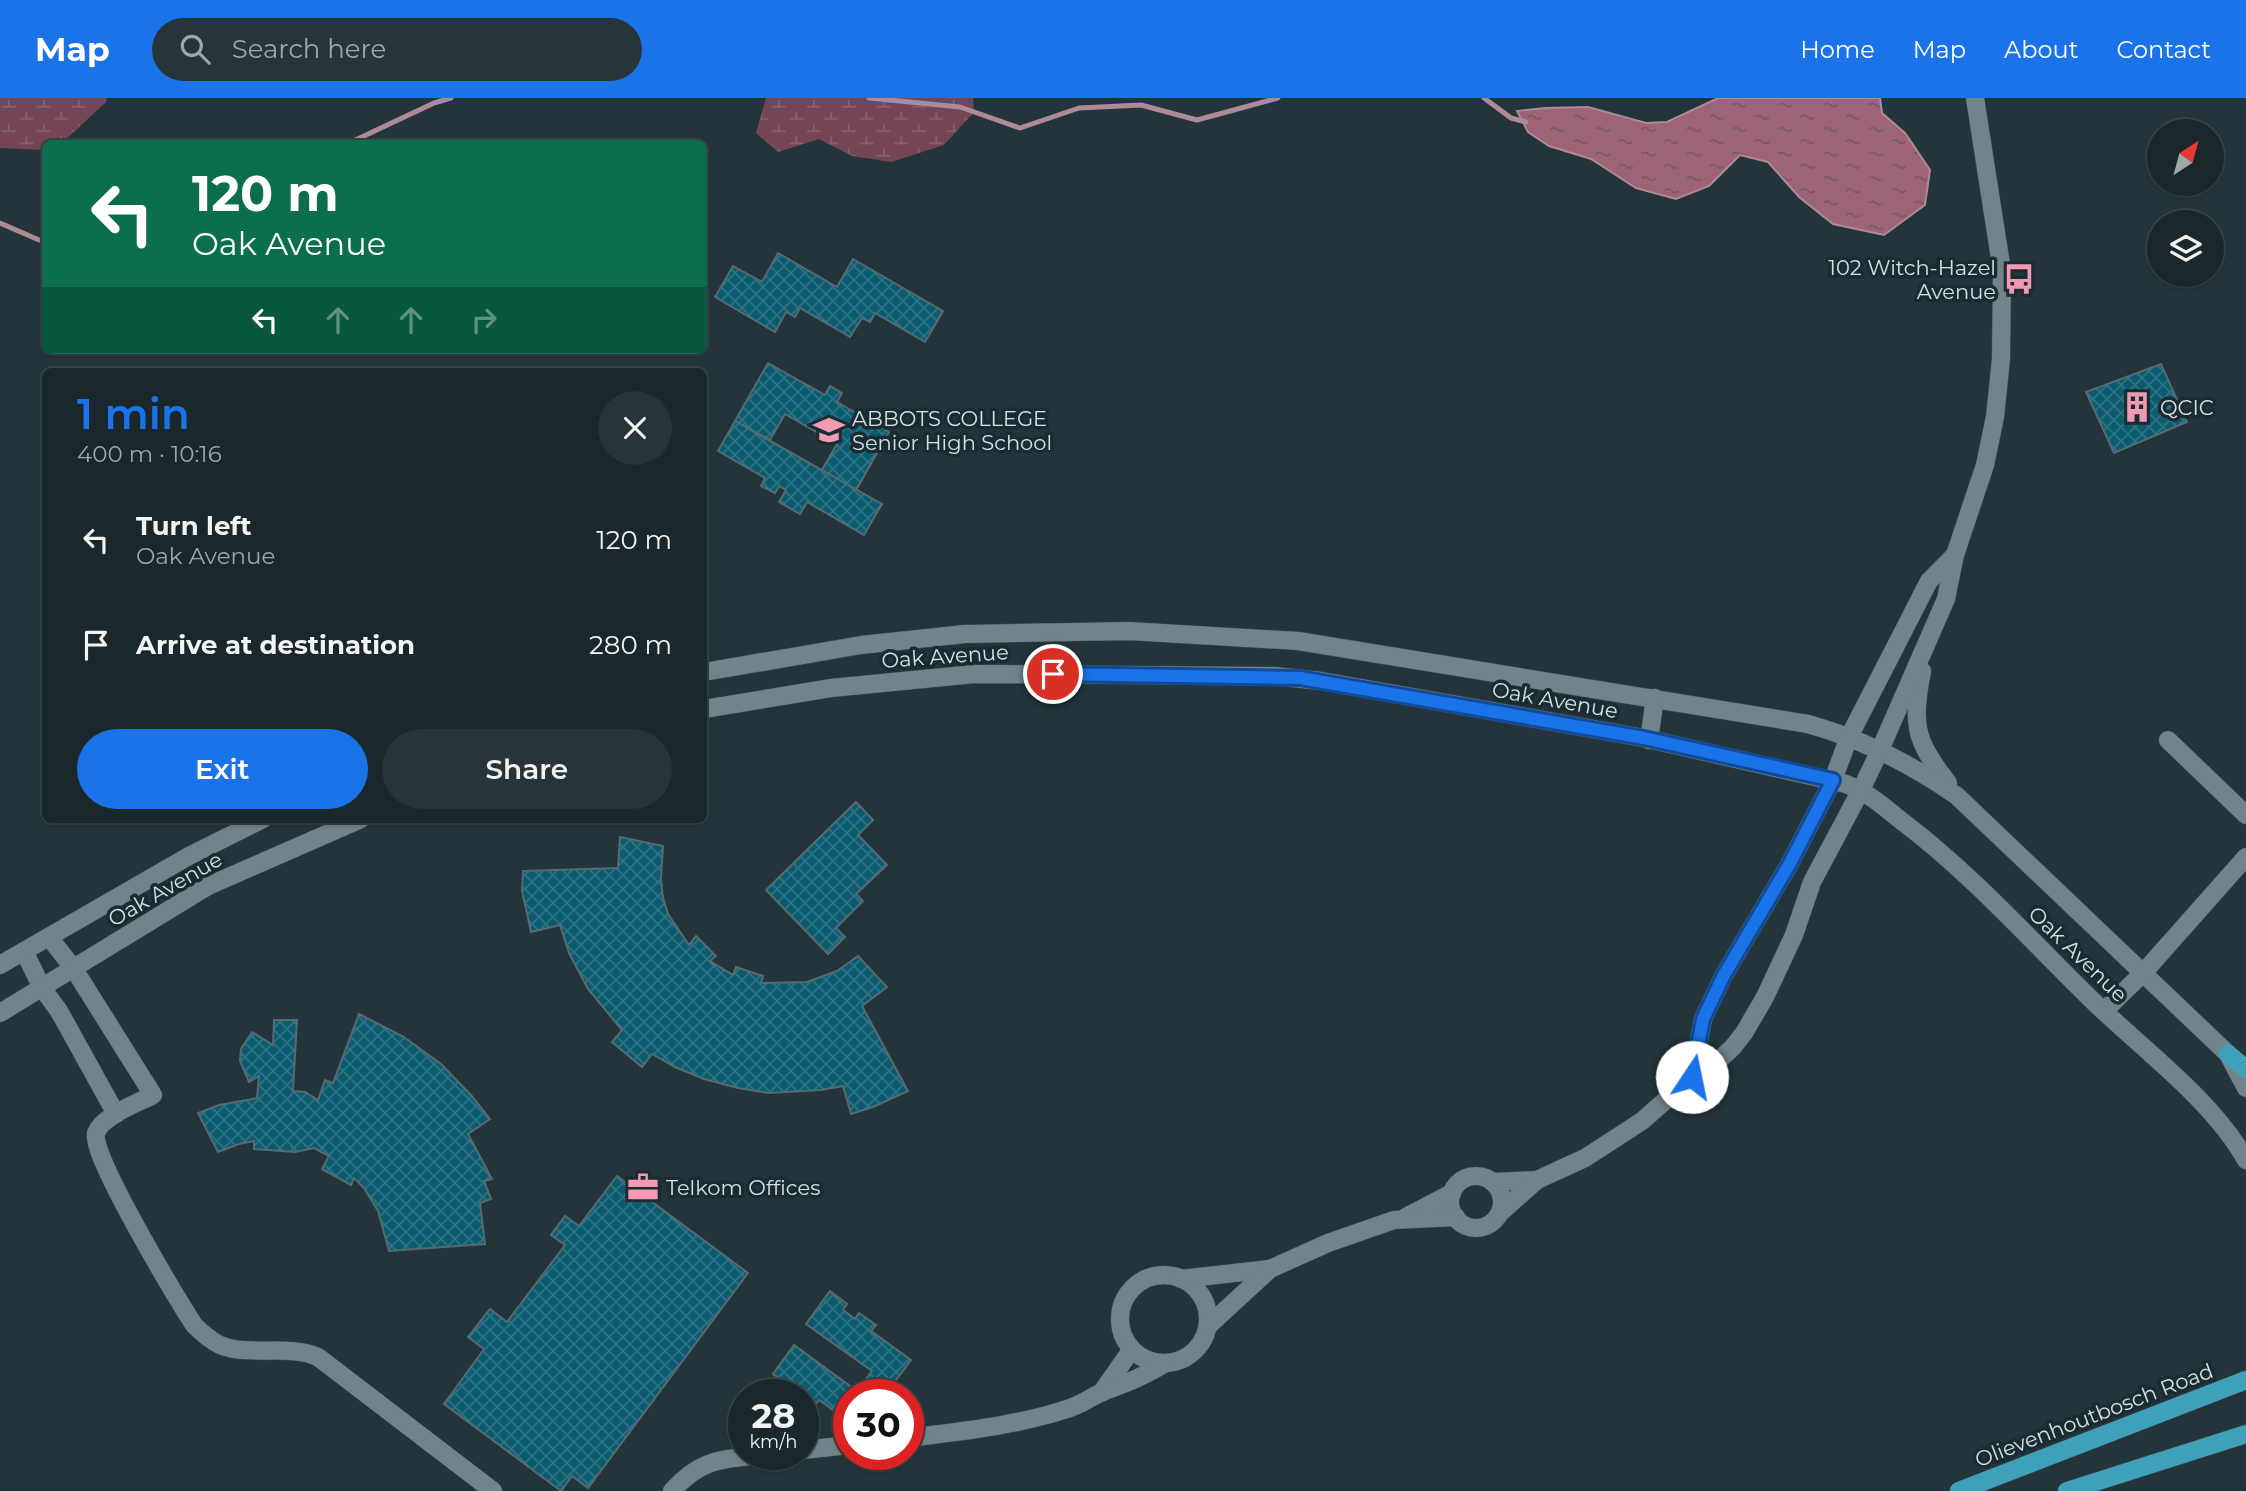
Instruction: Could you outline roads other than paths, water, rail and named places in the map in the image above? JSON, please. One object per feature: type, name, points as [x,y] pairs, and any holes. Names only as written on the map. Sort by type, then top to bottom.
[{"type":"main road","points":[[2228,1054],[2246,1069]]},
{"type":"main road","name":"Olievenhoutbosch Road","points":[[1959,1491],[2246,1380]]},
{"type":"main road","points":[[2067,1491],[2246,1434]]},
{"type":"street","points":[[1537,1180],[1492,1182],[1477,1176],[1469,1177],[1455,1186],[1450,1202],[1456,1217],[1470,1227],[1479,1227],[1494,1220],[1537,1180],[1585,1158],[1642,1121],[1692,1077],[1717,1062],[1744,1033],[1765,997],[1794,935],[1812,882],[1880,750],[1946,598],[1955,555],[1984,465],[1995,417],[2001,359],[2002,271],[1975,98]]},
{"type":"street","points":[[1692,1077],[1703,1019],[1724,975],[1789,865],[1833,780],[1849,737],[1929,582],[1955,555]]},
{"type":"street","name":"Oak Avenue","points":[[707,671],[861,645],[965,634],[1129,631],[1298,641],[1808,724],[1880,750],[1926,774],[1957,796],[2228,1054],[2246,1088]]},
{"type":"street","points":[[1927,643],[1915,707],[1916,729],[1933,764],[1957,796]]},
{"type":"street","name":"Oak Avenue","points":[[707,709],[831,688],[956,675],[1275,676],[1334,683],[1649,740],[1833,780],[1861,790],[1953,863],[2206,1107],[2230,1135],[2246,1160]]},
{"type":"street","points":[[1649,740],[1655,698]]},
{"type":"street","points":[[2168,740],[2246,815]]},
{"type":"street","name":"Oak Avenue","points":[[0,965],[189,856],[255,823]]},
{"type":"street","name":"Oak Avenue","points":[[0,1013],[208,886],[351,823]]},
{"type":"street","points":[[2104,1011],[2144,972],[2246,857]]},
{"type":"street","points":[[49,937],[74,969],[153,1095],[116,1114],[98,1129],[95,1145],[125,1205],[194,1325],[208,1338],[223,1346],[303,1352],[318,1357],[494,1491]]},
{"type":"street","points":[[24,951],[42,988],[59,1011],[116,1114]]},
{"type":"street","points":[[1492,1182],[1501,1195],[1500,1213]]},
{"type":"street","points":[[1181,1279],[1270,1269],[1347,1235],[1403,1218],[1452,1193]]},
{"type":"street","points":[[1403,1218],[1456,1217]]},
{"type":"street","points":[[1208,1326],[1270,1269]]},
{"type":"street","points":[[924,1436],[1021,1421],[1075,1407],[1102,1392],[1143,1377],[1164,1364],[1184,1359],[1195,1351],[1203,1340],[1208,1326],[1208,1312],[1194,1287],[1181,1279],[1166,1275],[1151,1277],[1127,1294],[1121,1308],[1120,1324],[1124,1338],[1132,1349],[1143,1358],[1164,1364]]},
{"type":"street","points":[[1102,1392],[1132,1349]]},
{"type":"street","points":[[672,1491],[702,1465],[728,1461]]},
{"type":"water","points":[[1718,98],[1880,98],[1882,113],[1905,133],[1930,170],[1925,205],[1884,235],[1833,224],[1799,197],[1768,162],[1740,155],[1709,186],[1676,199],[1636,188],[1591,159],[1549,146],[1528,132],[1517,111],[1588,107],[1646,123],[1667,122]]},
{"type":"waterway","points":[[355,140],[434,103],[451,98]]},
{"type":"waterway","points":[[869,98],[960,107],[1020,128],[1079,108],[1141,105],[1197,120],[1278,98]]},
{"type":"waterway","points":[[1484,98],[1511,118],[1526,122]]},
{"type":"waterway","points":[[0,223],[42,241]]},
{"type":"place","name":"102 Witch-Hazel Avenue","points":[[2019,279]]},
{"type":"place","name":"QCIC","points":[[2137,407]]},
{"type":"place","name":"ABBOTS COLLEGE Senior High School","points":[[829,430]]},
{"type":"place","name":"Telkom Offices","points":[[643,1187]]}]
